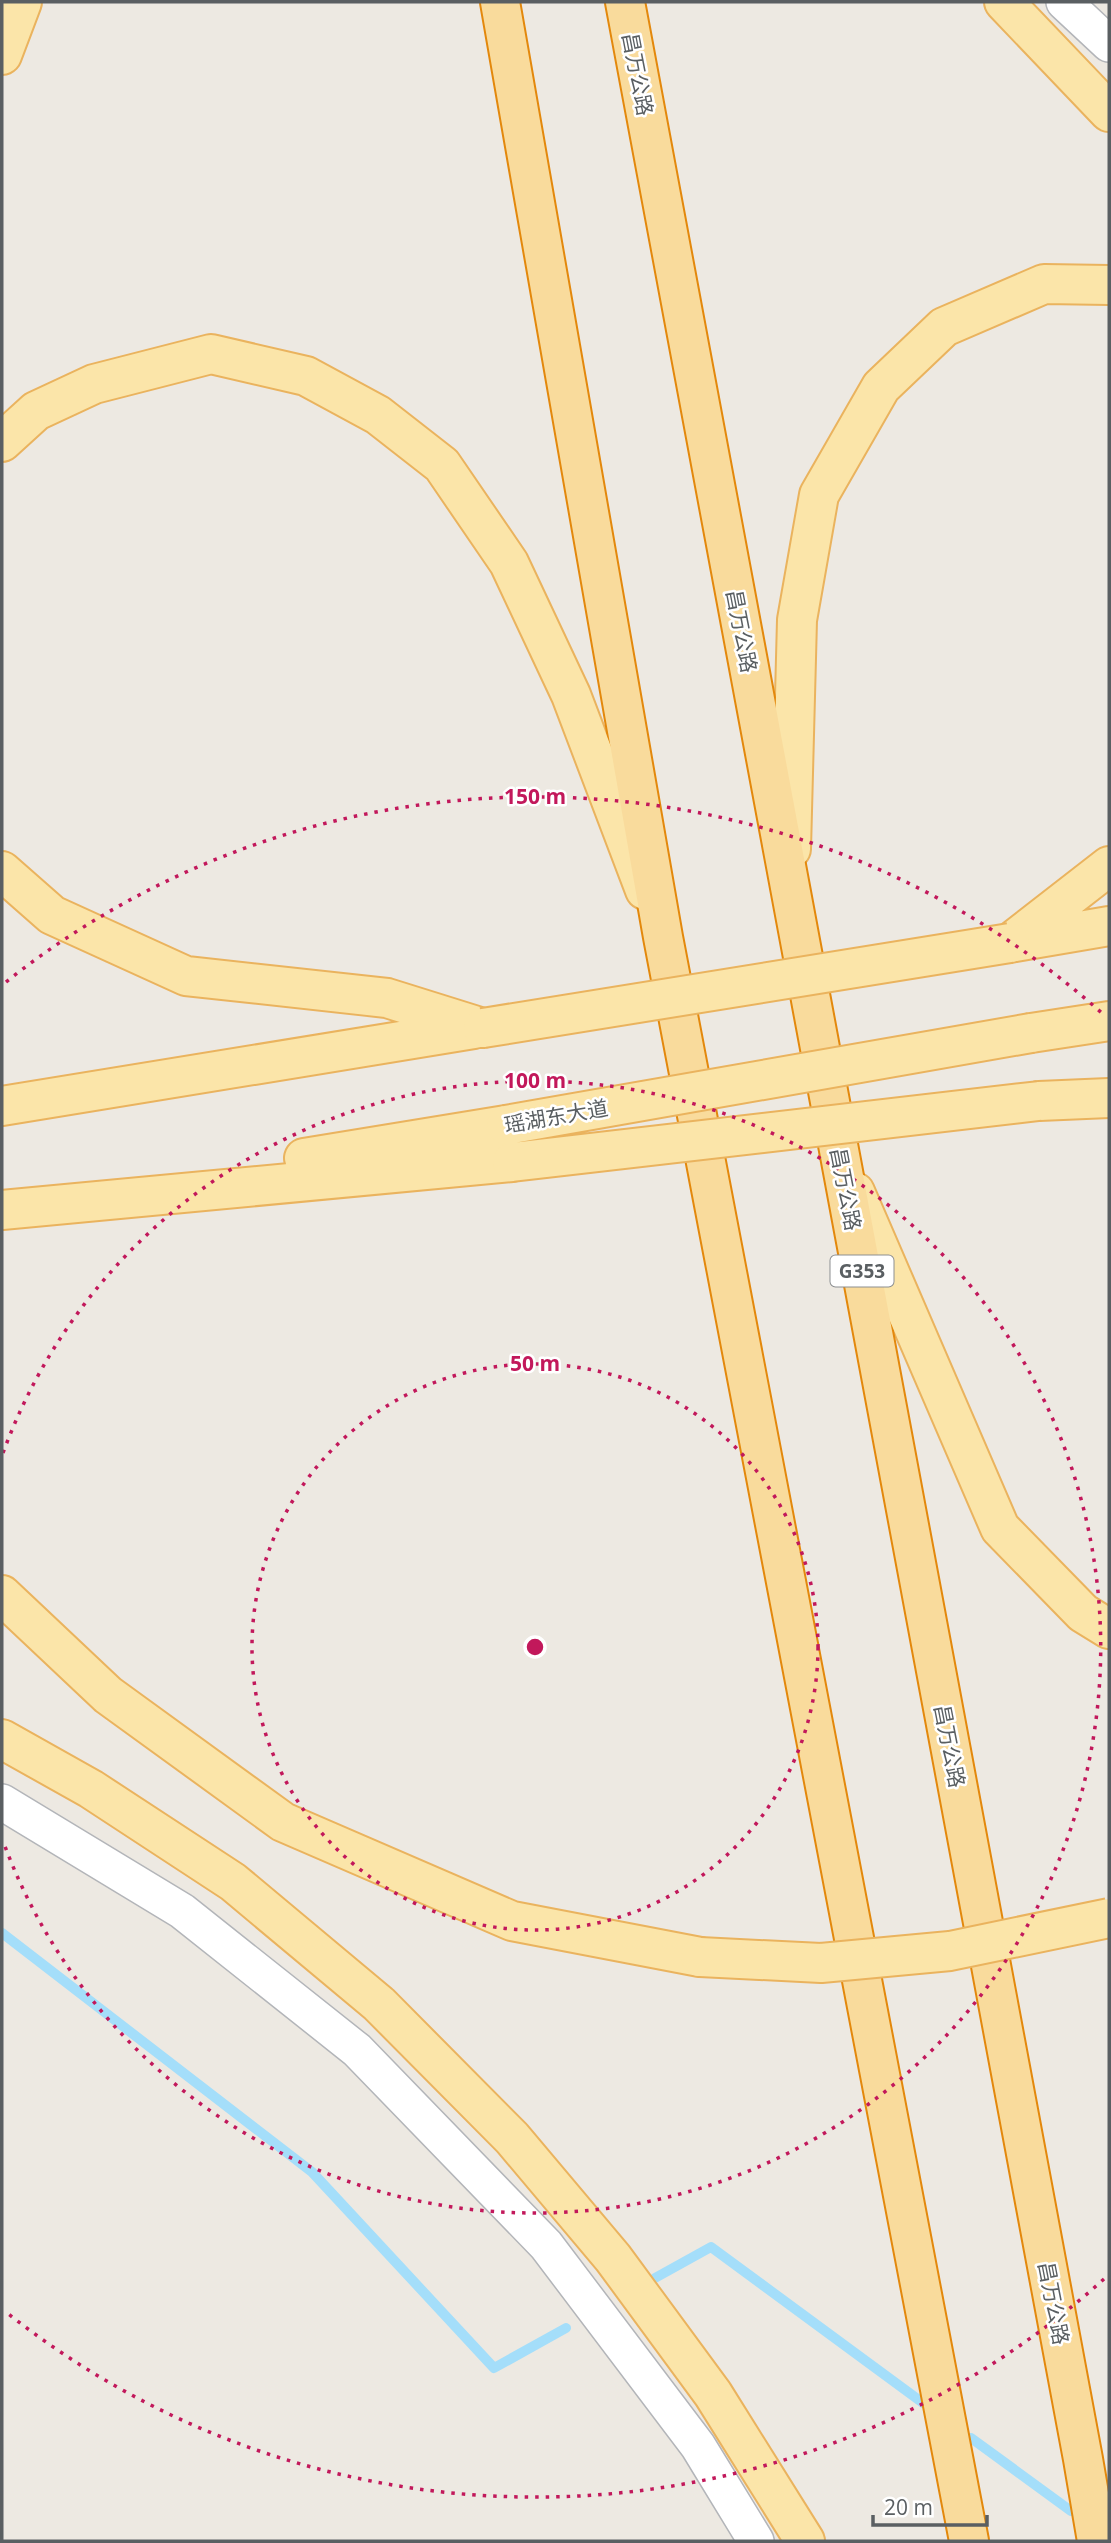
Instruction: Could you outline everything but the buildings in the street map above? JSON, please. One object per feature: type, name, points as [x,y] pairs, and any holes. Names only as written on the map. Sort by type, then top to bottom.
[{"type":"highway","points":[[500,2],[663,937],[969,2541]]},
{"type":"highway","name":"昌万公路","points":[[625,2],[1097,2541]]},
{"type":"main road","points":[[2,7],[4,2]]},
{"type":"main road","points":[[2,55],[22,2]]},
{"type":"main road","points":[[1004,2],[1109,112]]},
{"type":"main road","points":[[790,890],[797,620],[819,495],[881,387],[944,327],[1044,284],[1109,285]]},
{"type":"main road","points":[[2,442],[36,411],[94,384],[211,355],[306,376],[378,415],[442,465],[509,563],[571,695],[663,937]]},
{"type":"main road","points":[[1010,943],[1109,866]]},
{"type":"main road","points":[[2,871],[52,915],[186,976],[387,998],[483,1028]]},
{"type":"main road","points":[[2,1106],[1109,926]]},
{"type":"main road","name":"瑶湖东大道","points":[[2,1209],[1109,1021]]},
{"type":"main road","points":[[2,1209],[512,1162],[1039,1101],[1109,1098]]},
{"type":"main road","points":[[841,1160],[1000,1528],[1083,1613],[1109,1629]]},
{"type":"main road","points":[[2,1595],[108,1695],[283,1822],[512,1921],[700,1957],[821,1963],[937,1953],[1109,1918]]},
{"type":"main road","points":[[2,1739],[91,1789],[233,1882],[379,2004],[512,2138],[612,2258],[713,2394],[805,2541]]},
{"type":"street","points":[[1064,2],[1109,44]]},
{"type":"street","points":[[2,1802],[182,1910],[357,2050],[546,2245],[698,2446],[756,2541]]},
{"type":"waterway","points":[[2,1933],[312,2172],[494,2368],[566,2328]]},
{"type":"waterway","points":[[655,2278],[711,2247],[923,2403]]},
{"type":"waterway","points":[[971,2438],[1071,2511]]}]
